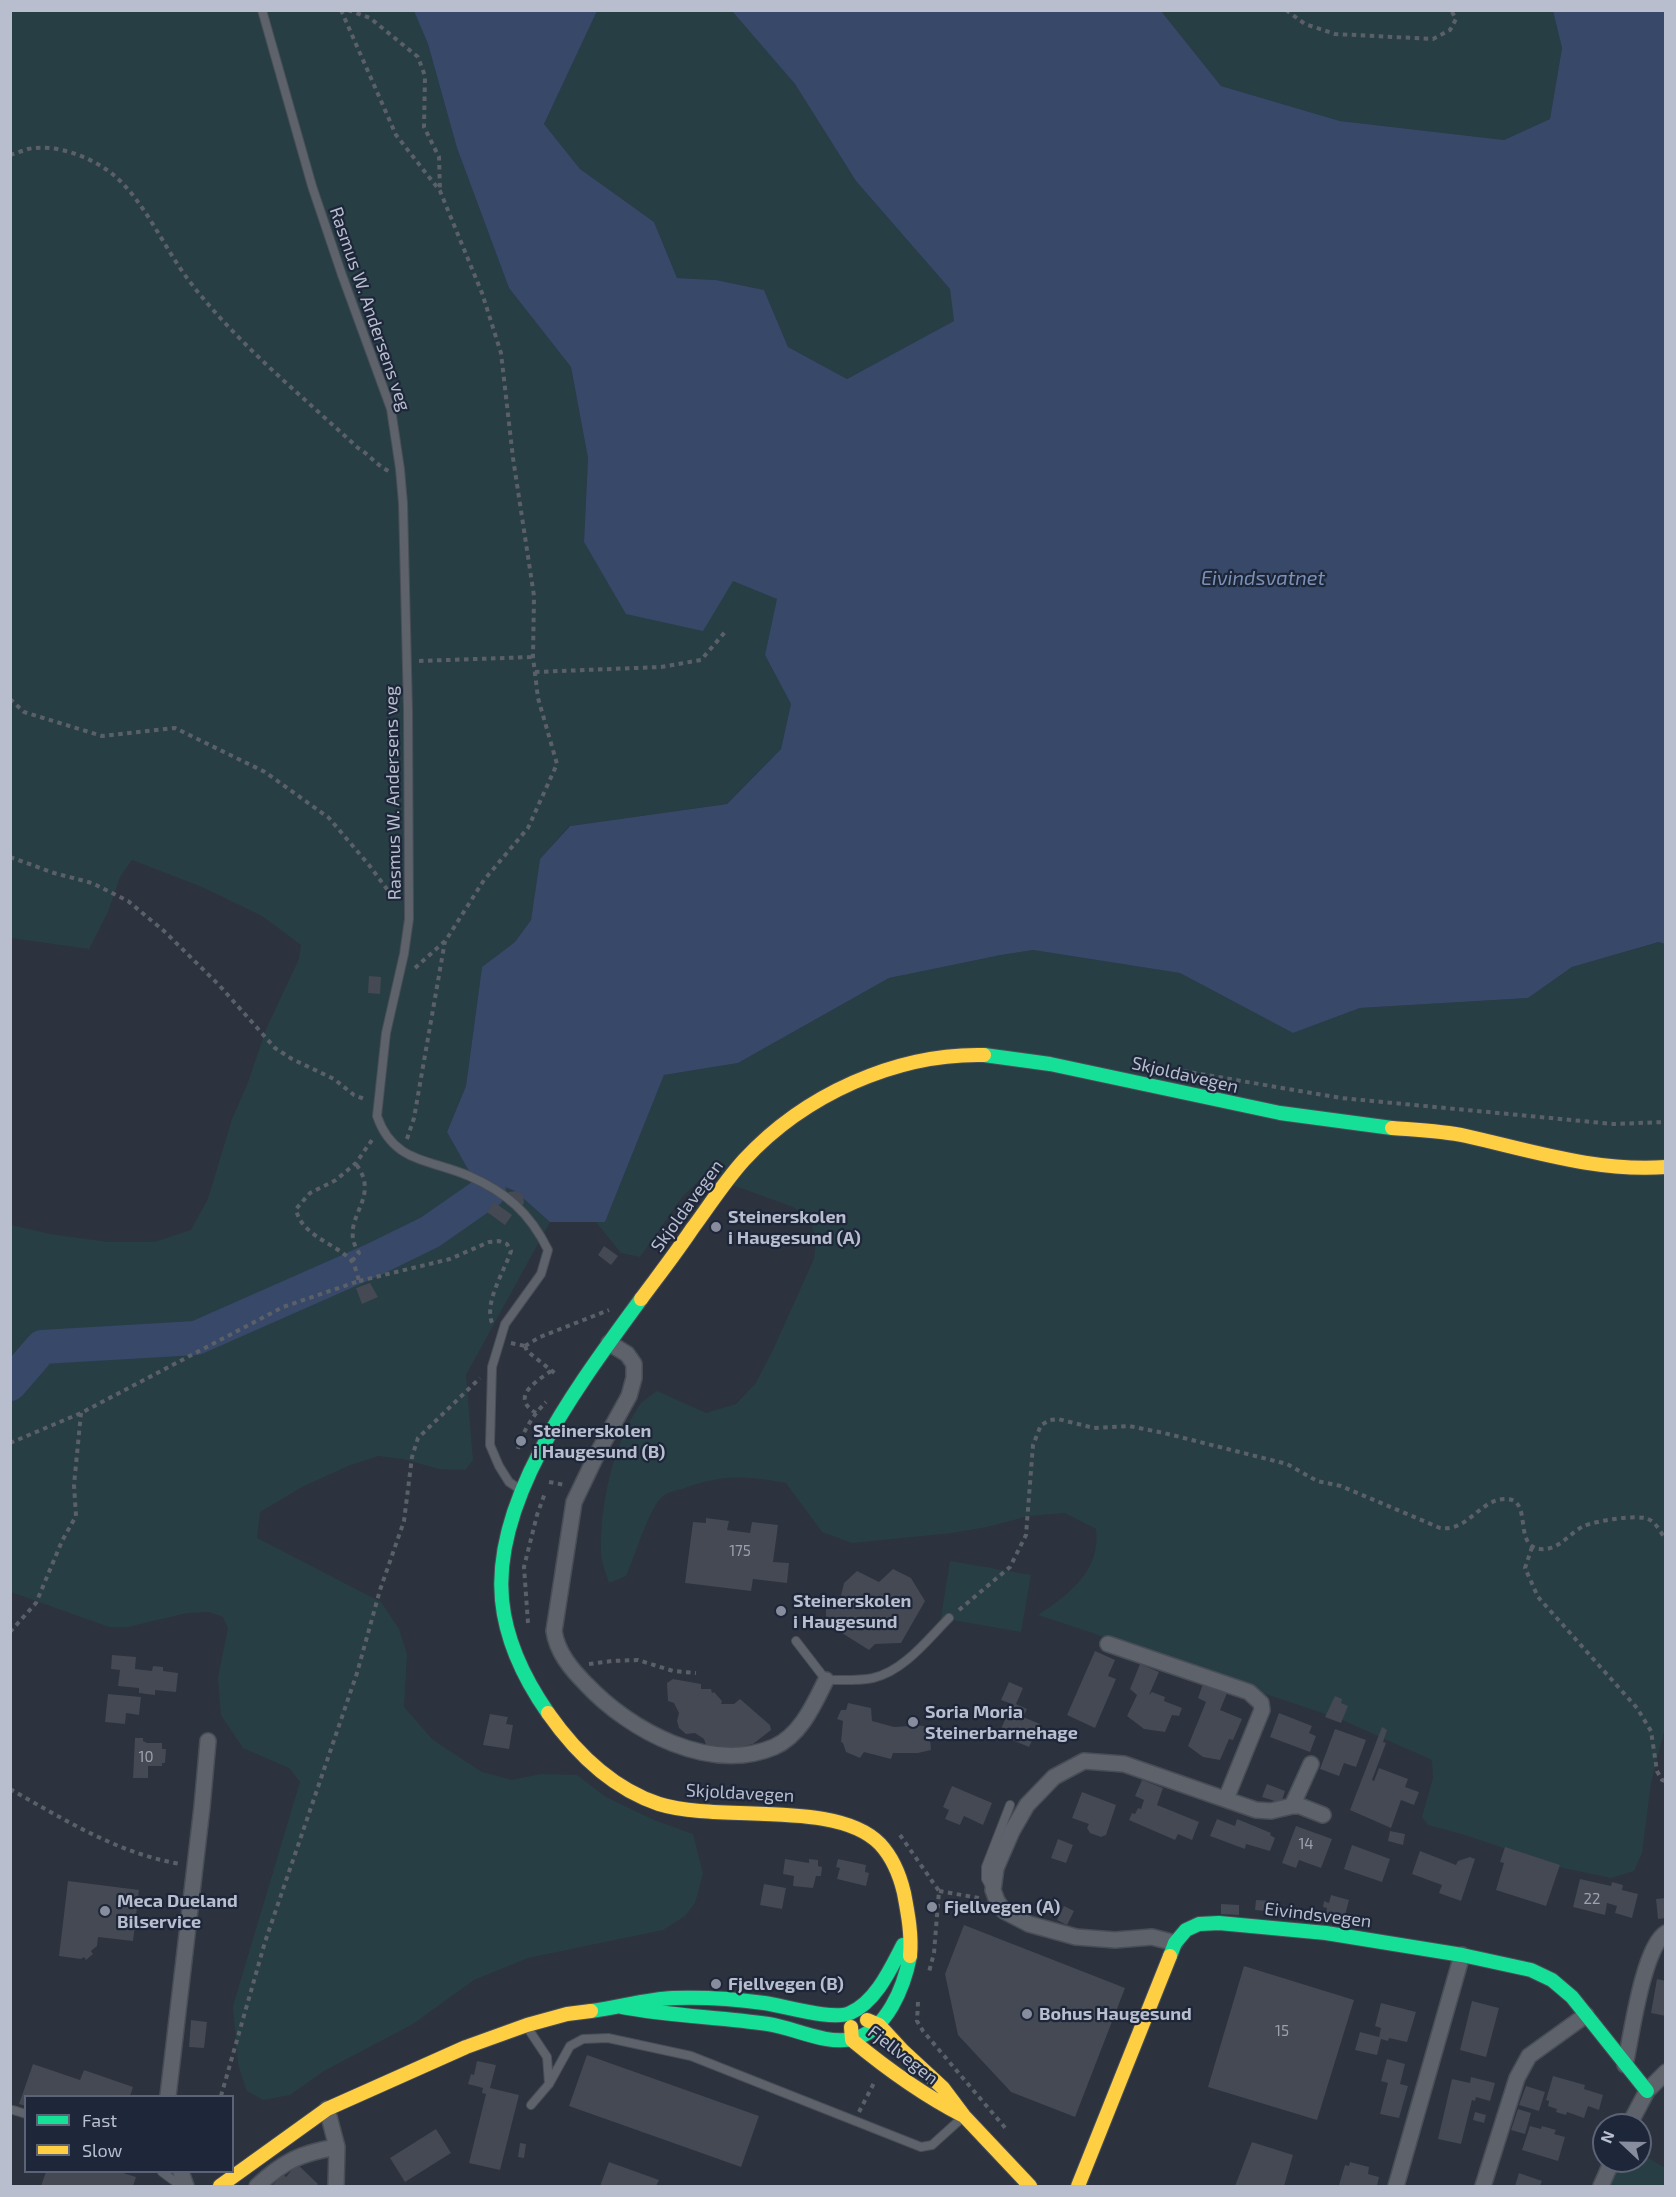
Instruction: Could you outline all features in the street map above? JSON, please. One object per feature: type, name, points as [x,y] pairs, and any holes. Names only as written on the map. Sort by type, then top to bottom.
[{"type":"main road","name":"Skjoldavegen","points":[[852,2040],[879,2025],[889,2011],[900,1988],[910,1957],[907,1894],[896,1865],[872,1838],[842,1823],[802,1814],[704,1813],[670,1807],[638,1795],[610,1779],[582,1757],[558,1728],[532,1686],[511,1641],[502,1606],[500,1582],[503,1554],[523,1491],[552,1430],[609,1343],[733,1172],[764,1141],[796,1116],[860,1081],[906,1063],[946,1056],[983,1055],[1041,1062],[1278,1113],[1465,1136],[1577,1163],[1617,1168],[1665,1167]]},
{"type":"main road","name":"Eivindsvegen","points":[[1078,2187],[1175,1943],[1186,1930],[1199,1924],[1219,1923],[1326,1933],[1462,1955],[1521,1968],[1552,1980],[1572,1996],[1647,2091]]},
{"type":"main road","points":[[220,2187],[327,2109],[466,2047],[526,2025],[567,2014],[671,1998],[764,2003],[837,2016],[851,2013],[869,1999],[887,1976],[910,1929]]},
{"type":"main road","points":[[622,2007],[669,2015],[768,2024],[839,2040],[852,2040]]},
{"type":"main road","name":"Fjellvegen","points":[[964,2116],[934,2102],[889,2071],[852,2040],[851,2013],[879,2025],[943,2088],[964,2116],[1030,2187]]},
{"type":"street","points":[[609,1343],[627,1354],[634,1365],[634,1378],[629,1396],[574,1502],[554,1631],[556,1643],[570,1667],[619,1716],[650,1733],[686,1748],[718,1756],[747,1755],[775,1746],[794,1733],[811,1710],[826,1680]]},
{"type":"street","points":[[1108,1644],[1249,1692],[1262,1703],[1262,1710],[1226,1799]]},
{"type":"street","points":[[168,2095],[208,1741]]},
{"type":"street","points":[[1175,1943],[1152,1937],[1115,1940],[1076,1937],[1029,1923],[1004,1911],[995,1896],[996,1868],[1012,1831],[1027,1805],[1054,1777],[1084,1761],[1124,1764],[1256,1810],[1271,1811],[1300,1806],[1323,1815]]},
{"type":"street","points":[[1292,1806],[1311,1764]]},
{"type":"street","points":[[1625,2066],[1643,1979],[1652,1950],[1665,1933]]},
{"type":"street","points":[[1396,2187],[1462,1955]]},
{"type":"street","points":[[1483,2187],[1517,2078],[1529,2056],[1586,2015]]},
{"type":"street","points":[[1635,2113],[1647,2091],[1665,2072]]},
{"type":"street","points":[[327,2109],[337,2147],[336,2187]]},
{"type":"street","points":[[257,2187],[272,2173],[309,2151],[337,2147]]},
{"type":"street","points":[[1601,2187],[1607,2173]]},
{"type":"lane","name":"Rasmus W. Andersens veg","points":[[262,10],[312,186],[391,409],[401,476],[409,919],[386,1033],[377,1116],[381,1128]]},
{"type":"lane","points":[[381,1128],[393,1145],[403,1151],[424,1162],[468,1175],[503,1194],[525,1214],[538,1230],[548,1250],[541,1274],[512,1314],[501,1336],[492,1367],[490,1445],[509,1482],[523,1491]]},
{"type":"lane","points":[[796,1641],[826,1680],[875,1677],[892,1670],[904,1661],[949,1618]]},
{"type":"lane","points":[[995,1896],[986,1879],[986,1867],[1010,1805]]},
{"type":"lane","points":[[526,2025],[547,2057],[549,2084]]},
{"type":"lane","points":[[531,2105],[549,2084],[570,2046],[583,2039],[608,2038],[691,2056],[921,2147],[932,2145],[964,2116]]},
{"type":"lane","points":[[13,2110],[24,2113]]},
{"type":"lane","points":[[163,2173],[181,2187]]},
{"type":"path","points":[[342,10],[396,135],[440,191],[482,293],[501,353],[513,458],[534,596],[533,657],[538,698],[557,764],[528,828],[484,880],[446,939],[397,984]]},
{"type":"path","points":[[348,10],[370,18],[418,57],[425,76],[424,127],[439,157],[440,191]]},
{"type":"path","points":[[1286,10],[1305,24],[1335,34],[1432,39],[1450,30],[1456,19],[1451,10]]},
{"type":"path","points":[[10,155],[29,149],[62,149],[92,161],[117,178],[141,208],[187,278],[232,332],[358,448],[370,454],[383,468],[401,476]]},
{"type":"path","points":[[535,672],[661,667],[701,660],[725,632]]},
{"type":"path","points":[[406,661],[533,657]]},
{"type":"path","points":[[10,699],[24,712],[102,736],[175,728],[265,772],[329,818],[369,865],[409,919]]},
{"type":"path","points":[[10,857],[54,873],[92,882],[128,901],[164,931],[219,985],[275,1048],[292,1059],[334,1079],[354,1095],[379,1102]]},
{"type":"path","points":[[403,1151],[414,1118],[446,939]]},
{"type":"path","points":[[1174,1069],[1341,1098],[1613,1124],[1665,1122]]},
{"type":"path","points":[[359,1281],[352,1261],[313,1234],[298,1220],[296,1209],[310,1193],[336,1180],[356,1163],[381,1128]]},
{"type":"path","points":[[352,1261],[359,1253],[352,1236],[355,1218],[364,1196],[364,1180],[356,1163]]},
{"type":"path","points":[[10,1443],[81,1413],[283,1308],[359,1281],[450,1259],[489,1242],[499,1241],[507,1244],[511,1251],[491,1301],[489,1316],[492,1325],[501,1336]]},
{"type":"path","points":[[556,1375],[526,1351],[525,1346],[540,1337],[607,1310],[617,1309]]},
{"type":"path","points":[[222,2095],[265,1942],[357,1673],[380,1590],[404,1521],[412,1457],[418,1438],[492,1367]]},
{"type":"path","points":[[536,1413],[527,1405],[526,1391],[533,1383],[551,1371]]},
{"type":"path","points":[[10,1632],[36,1603],[62,1541],[76,1516],[74,1485],[81,1413]]},
{"type":"path","points":[[949,1618],[1010,1567],[1021,1548],[1026,1535],[1033,1445],[1041,1425],[1058,1419],[1094,1428],[1129,1426],[1287,1464],[1317,1481],[1341,1486],[1440,1528],[1449,1529],[1457,1526],[1503,1498],[1512,1500],[1518,1503],[1524,1532],[1532,1547],[1550,1549],[1593,1523],[1640,1517],[1654,1522],[1665,1540]]},
{"type":"path","points":[[1532,1547],[1525,1568],[1538,1598],[1637,1708],[1651,1731],[1657,1771],[1665,1781]]},
{"type":"path","points":[[570,1667],[638,1660],[673,1671],[696,1673]]},
{"type":"path","points":[[10,1789],[97,1838],[153,1859],[195,1866]]},
{"type":"path","points":[[939,1891],[995,1896]]},
{"type":"path","points":[[855,2120],[866,2095],[880,2079],[868,2073]]},
{"type":"shaded area","points":[[10,11],[414,11],[428,44],[457,148],[509,288],[571,367],[588,458],[584,542],[627,614],[733,580],[778,599],[765,655],[791,704],[781,749],[726,804],[569,826],[540,859],[531,920],[515,942],[482,967],[466,1086],[447,1132],[470,1173],[515,1191],[550,1222],[466,1375],[473,1460],[465,1470],[439,1469],[403,1459],[378,1456],[348,1466],[302,1487],[260,1512],[257,1538],[381,1602],[399,1629],[407,1654],[404,1707],[433,1740],[482,1772],[512,1780],[541,1774],[577,1775],[606,1797],[654,1820],[693,1834],[703,1874],[695,1903],[685,1916],[663,1930],[528,1958],[474,1980],[413,2024],[324,2071],[290,2095],[263,2100],[247,2091],[238,2064],[233,2006],[300,1782],[289,1768],[243,1748],[221,1715],[218,1678],[228,1628],[223,1617],[209,1612],[187,1613],[128,1627],[109,1627],[11,1592],[11,1225],[50,1234],[108,1242],[154,1242],[191,1230],[208,1199],[232,1119],[247,1085],[267,1027],[299,959],[301,945],[262,916],[202,887],[132,860],[120,877],[108,912],[89,949],[11,938]]},
{"type":"shaded area","points":[[597,11],[732,11],[795,84],[856,181],[950,289],[955,321],[847,379],[788,347],[764,290],[716,280],[677,278],[654,222],[580,169],[544,124]]},
{"type":"shaded area","points":[[1161,11],[1553,11],[1562,48],[1550,119],[1504,140],[1340,121],[1221,86]]},
{"type":"shaded area","points":[[1660,942],[1665,944],[1666,1724],[1651,1783],[1642,1853],[1634,1871],[1611,1878],[1563,1868],[1428,1825],[1422,1817],[1433,1778],[1432,1760],[1340,1719],[1266,1694],[1227,1684],[1090,1632],[1038,1615],[1081,1580],[1094,1557],[1096,1529],[1065,1513],[1029,1516],[952,1533],[852,1543],[822,1532],[786,1483],[747,1478],[724,1478],[699,1483],[663,1496],[653,1510],[626,1576],[609,1583],[601,1552],[606,1495],[615,1457],[639,1406],[657,1391],[706,1413],[736,1404],[756,1383],[814,1259],[816,1240],[810,1219],[793,1207],[705,1175],[683,1196],[640,1257],[621,1253],[596,1222],[605,1222],[664,1075],[738,1063],[889,978],[1033,950],[1180,973],[1293,1033],[1360,1008],[1528,998],[1572,967]]},
{"type":"shaded area","points":[[950,1561],[1031,1575],[1021,1632],[941,1618]]},
{"type":"shaded area","points":[[1652,2160],[1665,2168],[1665,2186],[1600,2186],[1606,2173],[1652,2173]]},
{"type":"water","name":"Eivindsvatnet","points":[[414,11],[597,11],[544,124],[580,169],[654,222],[677,278],[716,280],[764,290],[788,347],[847,379],[954,321],[950,289],[856,181],[795,84],[732,11],[1161,11],[1221,86],[1340,121],[1504,140],[1550,119],[1562,48],[1553,11],[1665,11],[1665,944],[1659,942],[1572,967],[1528,998],[1360,1008],[1293,1033],[1180,973],[1033,950],[1001,955],[889,978],[738,1063],[664,1075],[605,1222],[550,1222],[515,1191],[470,1173],[447,1132],[466,1086],[482,967],[515,942],[531,920],[540,859],[570,826],[727,804],[781,749],[791,704],[765,655],[777,599],[733,581],[703,631],[626,614],[584,542],[588,458],[571,367],[509,288],[457,148],[428,44]]},
{"type":"building","points":[[369,976],[381,977],[380,994],[368,993]]},
{"type":"building","points":[[517,1191],[523,1195],[524,1203],[521,1207],[506,1196],[509,1192]]},
{"type":"building","points":[[494,1202],[512,1215],[505,1225],[487,1212]]},
{"type":"building","points":[[604,1246],[618,1256],[611,1265],[598,1255]]},
{"type":"building","points":[[370,1283],[378,1297],[362,1304],[356,1288]]},
{"type":"building","points":[[706,1518],[729,1521],[727,1530],[750,1533],[752,1522],[778,1525],[773,1562],[789,1563],[787,1583],[753,1579],[751,1591],[685,1583],[693,1522],[706,1523]]},
{"type":"building","points":[[893,1569],[911,1578],[925,1601],[901,1643],[875,1644],[869,1650],[826,1623],[826,1596],[840,1600],[844,1583],[857,1571],[879,1582]]},
{"type":"building","points":[[1095,1651],[1115,1660],[1108,1676],[1116,1679],[1095,1728],[1067,1715]]},
{"type":"building","points":[[112,1655],[136,1657],[135,1669],[152,1671],[153,1666],[163,1667],[163,1671],[178,1673],[176,1692],[155,1690],[155,1695],[139,1693],[139,1688],[118,1686],[120,1670],[111,1669]]},
{"type":"building","points":[[1140,1664],[1159,1672],[1149,1695],[1152,1692],[1165,1697],[1164,1701],[1182,1708],[1179,1716],[1172,1715],[1165,1732],[1144,1729],[1127,1716],[1137,1695],[1130,1689]]},
{"type":"building","points":[[673,1679],[701,1684],[701,1689],[711,1689],[712,1693],[714,1692],[722,1701],[721,1704],[734,1704],[740,1699],[770,1725],[771,1730],[753,1744],[727,1750],[706,1745],[704,1739],[695,1733],[686,1734],[679,1728],[677,1721],[679,1713],[674,1703],[668,1701],[667,1683]]},
{"type":"building","points":[[1009,1682],[1023,1688],[1016,1704],[1027,1709],[1023,1717],[1040,1724],[1029,1747],[1005,1737],[1007,1734],[1000,1731],[1012,1704],[1001,1700]]},
{"type":"building","points":[[1203,1684],[1227,1693],[1220,1710],[1242,1719],[1233,1740],[1229,1739],[1220,1760],[1203,1757],[1188,1746],[1206,1702],[1198,1698]]},
{"type":"building","points":[[108,1694],[141,1697],[139,1715],[126,1713],[125,1724],[105,1722]]},
{"type":"building","points":[[1335,1696],[1342,1699],[1341,1703],[1348,1706],[1341,1723],[1325,1717]]},
{"type":"building","points":[[848,1703],[871,1708],[872,1721],[894,1727],[910,1726],[910,1724],[929,1727],[931,1750],[918,1753],[893,1753],[891,1759],[864,1752],[860,1758],[846,1752],[841,1742],[843,1721],[837,1719],[841,1710],[846,1710]]},
{"type":"building","points":[[1279,1713],[1312,1726],[1309,1733],[1316,1736],[1310,1752],[1270,1737]]},
{"type":"building","points":[[490,1714],[508,1717],[506,1724],[513,1725],[509,1749],[483,1745]]},
{"type":"building","points":[[1382,1727],[1387,1730],[1383,1742],[1386,1743],[1372,1780],[1374,1781],[1379,1768],[1408,1779],[1405,1787],[1419,1792],[1414,1805],[1401,1800],[1391,1828],[1350,1810]]},
{"type":"building","points":[[1335,1729],[1366,1740],[1356,1767],[1344,1763],[1339,1776],[1320,1769]]},
{"type":"building","points":[[135,1738],[143,1738],[143,1741],[147,1743],[162,1743],[162,1749],[166,1749],[165,1763],[162,1763],[162,1766],[148,1766],[148,1778],[133,1778]]},
{"type":"building","points":[[1142,1780],[1163,1788],[1157,1805],[1199,1822],[1192,1840],[1178,1834],[1175,1840],[1129,1820],[1132,1813],[1135,1814],[1138,1808],[1141,1809],[1144,1800],[1135,1796]]},
{"type":"building","points":[[1267,1784],[1285,1791],[1281,1803],[1262,1797]]},
{"type":"building","points":[[952,1786],[992,1803],[983,1825],[964,1816],[960,1825],[945,1819],[949,1810],[943,1807]]},
{"type":"building","points":[[1082,1792],[1116,1805],[1106,1835],[1101,1837],[1090,1833],[1087,1828],[1089,1824],[1072,1818]]},
{"type":"building","points":[[1217,1819],[1235,1826],[1237,1819],[1271,1833],[1270,1835],[1275,1838],[1270,1851],[1246,1844],[1245,1849],[1210,1836]]},
{"type":"building","points":[[1296,1826],[1332,1839],[1321,1868],[1299,1860],[1296,1868],[1282,1863]]},
{"type":"building","points":[[1390,1831],[1405,1834],[1403,1845],[1388,1841]]},
{"type":"building","points":[[1058,1839],[1073,1845],[1066,1863],[1051,1858]]},
{"type":"building","points":[[1352,1845],[1390,1859],[1382,1882],[1344,1869]]},
{"type":"building","points":[[1505,1847],[1560,1865],[1546,1906],[1496,1890],[1504,1863],[1500,1862]]},
{"type":"building","points":[[1420,1851],[1456,1865],[1458,1861],[1470,1857],[1475,1859],[1461,1901],[1439,1893],[1442,1885],[1412,1874]]},
{"type":"building","points":[[785,1859],[809,1863],[809,1859],[818,1860],[818,1866],[822,1867],[821,1876],[816,1876],[813,1888],[793,1886],[794,1876],[783,1874]]},
{"type":"building","points":[[838,1859],[866,1865],[865,1872],[869,1873],[866,1886],[837,1879],[840,1868],[836,1867]]},
{"type":"building","points":[[1580,1879],[1611,1886],[1612,1882],[1623,1885],[1622,1890],[1638,1894],[1632,1918],[1615,1913],[1617,1906],[1607,1903],[1605,1915],[1573,1907]]},
{"type":"building","points":[[68,1881],[139,1890],[133,1941],[98,1937],[97,1946],[91,1951],[93,1954],[86,1960],[84,1957],[81,1959],[59,1956]]},
{"type":"building","points":[[764,1884],[786,1888],[782,1909],[760,1905]]},
{"type":"building","points":[[1331,1895],[1349,1900],[1344,1919],[1326,1914],[1327,1908],[1323,1907],[1324,1901],[1329,1903]]},
{"type":"building","points":[[1666,1898],[1666,1918],[1658,1919],[1656,1899]]},
{"type":"building","points":[[1256,1900],[1276,1901],[1275,1912],[1255,1910]]},
{"type":"building","points":[[1221,1904],[1239,1905],[1239,1915],[1221,1914]]},
{"type":"building","points":[[1064,1906],[1074,1911],[1067,1925],[1057,1920]]},
{"type":"building","points":[[964,1925],[1125,1988],[1075,2117],[1011,2092],[958,2035],[945,1974]]},
{"type":"building","points":[[1244,1966],[1354,2000],[1317,2120],[1208,2087]]},
{"type":"building","points":[[1657,1979],[1666,1981],[1666,2016],[1651,2013]]},
{"type":"building","points":[[1472,2001],[1499,2008],[1486,2057],[1460,2050]]},
{"type":"building","points":[[1381,2003],[1416,2012],[1407,2042],[1389,2038],[1388,2041],[1381,2039],[1377,2055],[1355,2050],[1360,2032],[1379,2037],[1381,2028],[1375,2026]]},
{"type":"building","points":[[191,2020],[207,2022],[204,2048],[189,2047]]},
{"type":"building","points":[[587,2055],[759,2116],[741,2167],[569,2106]]},
{"type":"building","points":[[1387,2059],[1405,2064],[1400,2084],[1408,2086],[1399,2118],[1380,2114],[1388,2083],[1381,2081]]},
{"type":"building","points":[[477,2061],[496,2065],[490,2088],[519,2095],[500,2170],[469,2163],[486,2094],[482,2093],[483,2088],[468,2084],[471,2074],[474,2075]]},
{"type":"building","points":[[33,2064],[80,2080],[84,2070],[133,2087],[130,2095],[24,2095],[24,2105],[19,2104]]},
{"type":"building","points":[[1553,2076],[1585,2085],[1584,2089],[1603,2095],[1599,2110],[1588,2106],[1584,2118],[1567,2112],[1566,2115],[1556,2112],[1557,2109],[1548,2106],[1549,2101],[1546,2100]]},
{"type":"building","points":[[1471,2077],[1495,2083],[1490,2101],[1476,2097],[1475,2101],[1472,2100],[1461,2144],[1438,2139],[1452,2079],[1470,2083]]},
{"type":"building","points":[[1526,2086],[1545,2092],[1539,2111],[1519,2105]]},
{"type":"building","points":[[1518,2109],[1531,2113],[1525,2134],[1511,2130]]},
{"type":"building","points":[[1475,2112],[1486,2115],[1484,2123],[1473,2120]]},
{"type":"building","points":[[1530,2126],[1541,2129],[1542,2126],[1556,2130],[1554,2134],[1565,2137],[1558,2161],[1522,2150]]},
{"type":"building","points":[[436,2129],[451,2153],[405,2182],[390,2158]]},
{"type":"building","points":[[1252,2142],[1293,2155],[1284,2186],[1235,2186]]},
{"type":"building","points":[[520,2143],[526,2144],[524,2158],[518,2157]]},
{"type":"building","points":[[609,2162],[659,2180],[656,2186],[600,2186]]},
{"type":"building","points":[[1350,2162],[1369,2167],[1368,2174],[1379,2177],[1377,2186],[1339,2185],[1345,2165],[1349,2166]]},
{"type":"building","points":[[297,2164],[318,2184],[316,2186],[267,2186],[270,2183],[273,2185],[283,2174],[286,2177]]},
{"type":"building","points":[[46,2173],[123,2173],[136,2177],[133,2186],[41,2186]]},
{"type":"building","points":[[1519,2173],[1542,2181],[1540,2186],[1515,2186]]},
{"type":"waterway","points":[[10,1384],[42,1347],[196,1338],[375,1259],[430,1232],[489,1191]]},
{"type":"traffic: fast","points":[[984,1055],[1050,1064],[1280,1113],[1392,1128]]},
{"type":"traffic: fast","points":[[548,1713],[518,1660],[504,1615],[503,1560],[511,1520],[526,1480],[546,1440],[593,1365],[641,1299]]},
{"type":"traffic: fast","points":[[1170,1956],[1175,1943],[1186,1930],[1199,1924],[1219,1923],[1326,1933],[1462,1955],[1531,1970],[1552,1980],[1572,1997],[1647,2091]]},
{"type":"traffic: fast","points":[[591,2011],[663,1999],[696,1998],[753,2002],[821,2014],[842,2015],[859,2008],[875,1993],[903,1945]]},
{"type":"traffic: fast","points":[[622,2007],[768,2024],[832,2040],[853,2039],[875,2027],[892,2006],[903,1981],[910,1956]]},
{"type":"traffic: slow","points":[[641,1299],[737,1168],[768,1137],[794,1116],[854,1082],[885,1070],[918,1061],[951,1056],[984,1055]]},
{"type":"traffic: slow","points":[[1392,1128],[1457,1134],[1540,1154],[1590,1163],[1640,1168],[1666,1167]]},
{"type":"traffic: slow","points":[[548,1713],[570,1742],[596,1768],[625,1789],[659,1804],[713,1812],[807,1817],[836,1821],[861,1830],[880,1844],[889,1855],[898,1874],[908,1917],[910,1956]]},
{"type":"traffic: slow","points":[[1078,2186],[1170,1956]]},
{"type":"traffic: slow","points":[[220,2186],[327,2109],[466,2047],[527,2025],[567,2014],[591,2011]]},
{"type":"traffic: slow","points":[[867,2020],[879,2025],[943,2088],[964,2116],[1030,2186]]},
{"type":"traffic: slow","points":[[851,2027],[852,2040],[865,2051],[920,2090],[964,2116]]},
{"type":"place","name":"Steinerskolen i Haugesund (A)","points":[[716,1227]]},
{"type":"place","name":"Steinerskolen i Haugesund (B)","points":[[521,1441]]},
{"type":"place","name":"Steinerskolen i Haugesund","points":[[781,1611]]},
{"type":"place","name":"Soria Moria Steinerbarnehage","points":[[913,1722]]},
{"type":"place","name":"Fjellvegen (A)","points":[[932,1907]]},
{"type":"place","name":"Meca Dueland Bilservice","points":[[105,1911]]},
{"type":"place","name":"Fjellvegen (B)","points":[[716,1984]]},
{"type":"place","name":"Bohus Haugesund","points":[[1027,2014]]}]
